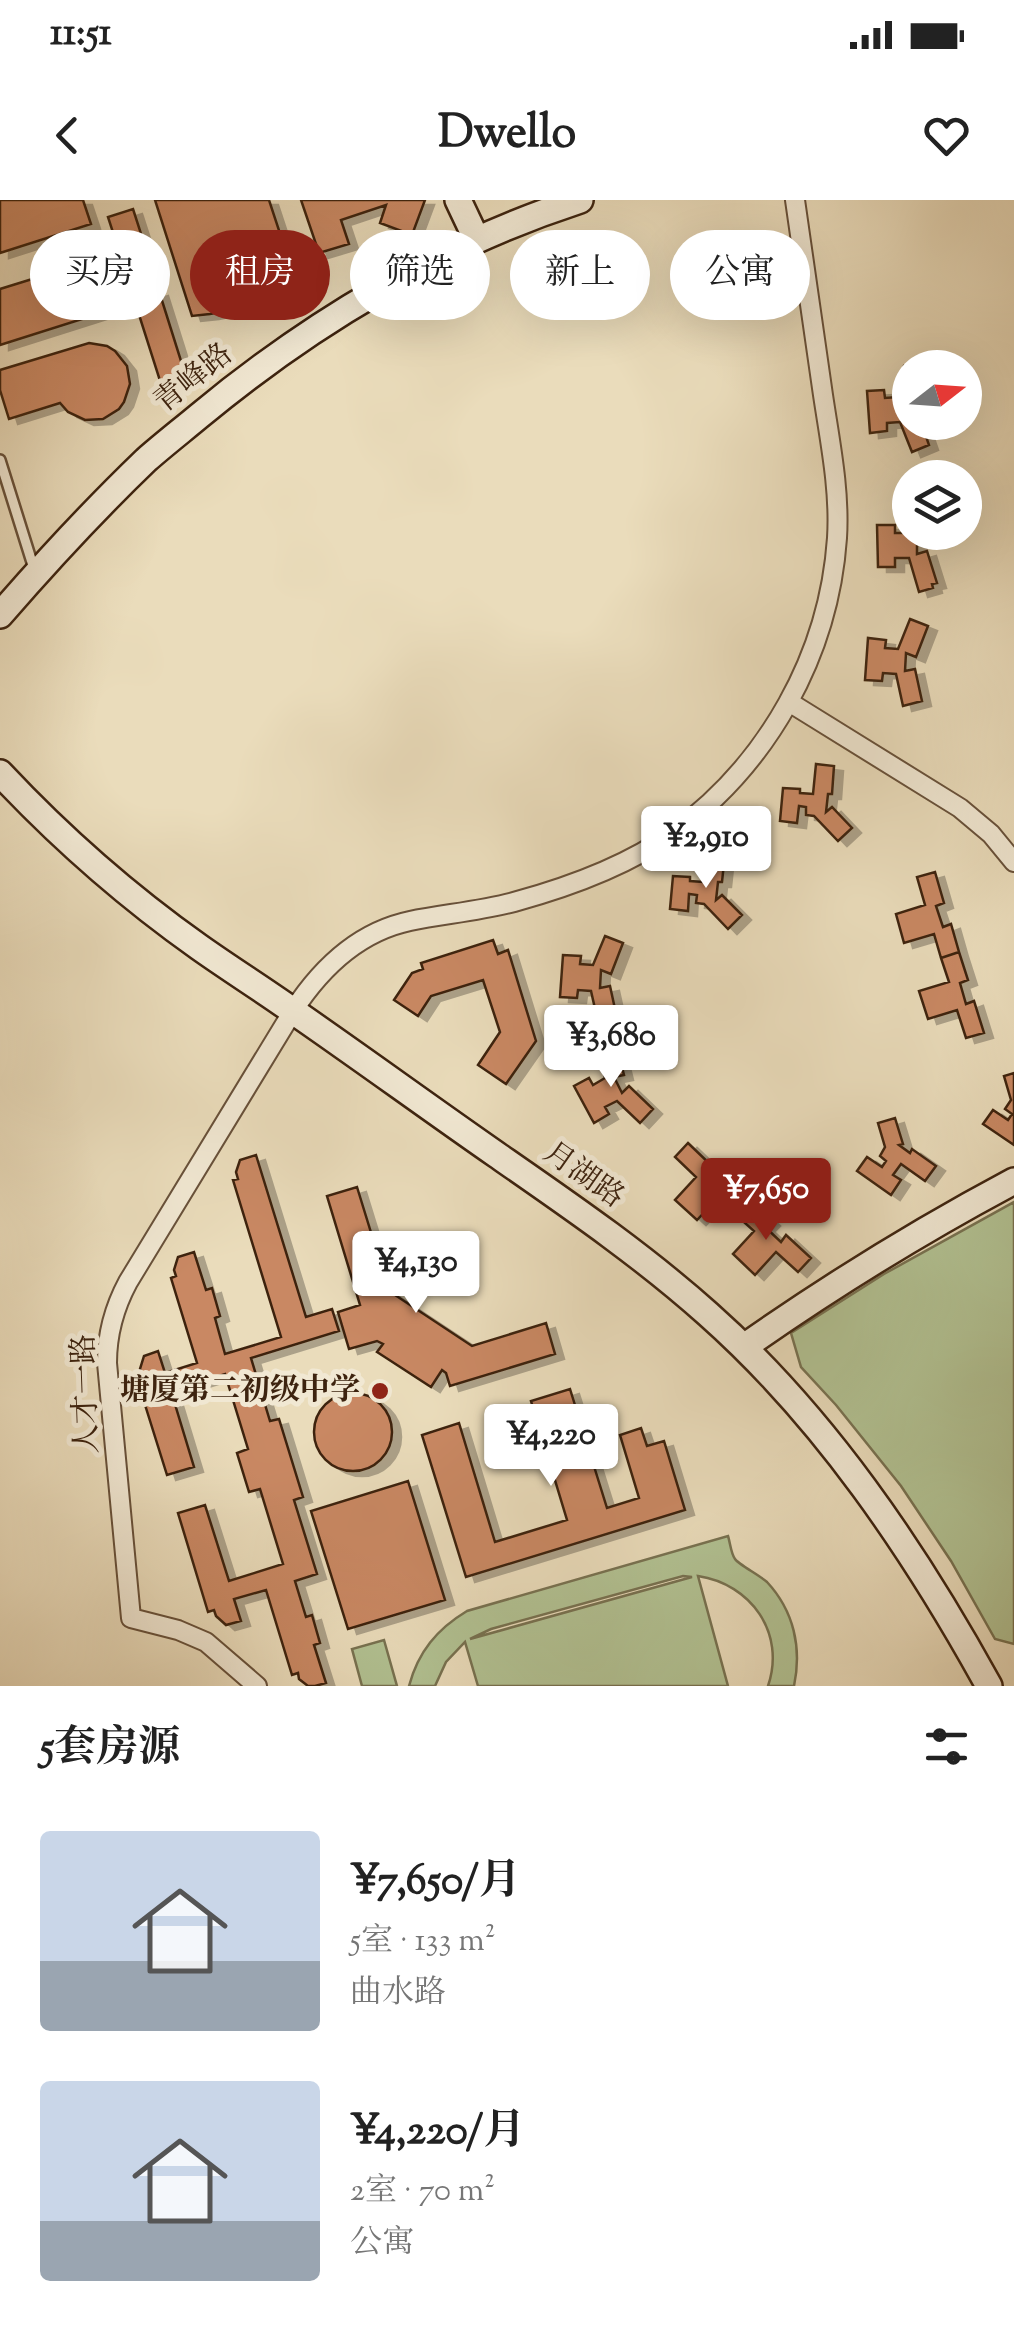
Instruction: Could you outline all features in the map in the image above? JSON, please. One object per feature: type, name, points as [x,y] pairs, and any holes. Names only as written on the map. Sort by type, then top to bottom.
[{"type":"street","points":[[458,200],[472,230]]},
{"type":"street","name":"青峰路","points":[[490,233],[580,200]]},
{"type":"street","points":[[293,1011],[314,980],[341,954],[372,934],[407,922],[538,896],[629,859],[672,834],[746,766],[776,726],[800,682],[818,636],[831,587],[837,537],[836,487],[795,200]]},
{"type":"street","name":"青峰路","points":[[0,615],[148,458],[250,373],[350,308]]},
{"type":"street","points":[[789,702],[960,808],[1014,862]]},
{"type":"street","name":"月湖路","points":[[0,773],[132,895],[196,945],[594,1222],[672,1282],[744,1347],[783,1386],[888,1521],[989,1686]]},
{"type":"street","name":"人才一路","points":[[257,1686],[218,1651],[192,1635],[131,1618],[107,1346],[120,1296],[293,1011]]},
{"type":"street","points":[[744,1347],[885,1254],[1014,1181]]},
{"type":"lane","points":[[0,460],[36,574]]},
{"type":"green space","points":[[1014,1202],[1014,1644],[995,1639],[951,1561],[901,1486],[801,1367],[791,1333],[884,1274]]},
{"type":"green space","points":[[728,1536],[735,1559],[767,1582],[790,1618],[797,1658],[794,1686],[768,1686],[772,1648],[768,1630],[748,1600],[734,1589],[698,1576],[728,1686],[478,1686],[465,1642],[446,1662],[435,1686],[409,1686],[430,1642],[467,1611]],"holes":[[[683,1576],[692,1577],[470,1639],[491,1629]]]},
{"type":"green space","points":[[384,1640],[397,1686],[362,1686],[352,1649]]},
{"type":"building","points":[[0,200],[83,200],[91,224],[72,230],[30,230],[30,243],[0,253]]},
{"type":"building","points":[[155,200],[269,200],[279,230],[190,230],[190,310],[170,247],[170,230],[165,230]]},
{"type":"building","points":[[301,200],[425,200],[414,230],[399,230],[380,223],[386,205],[341,220],[349,244],[330,250],[330,230],[311,230]]},
{"type":"building","points":[[133,209],[140,230],[112,230],[108,217]]},
{"type":"building","points":[[30,280],[30,320],[79,320],[0,345],[0,289]]},
{"type":"building","points":[[141,320],[168,320],[187,380],[162,387]]},
{"type":"building","points":[[89,343],[107,346],[127,366],[130,384],[119,409],[103,419],[85,420],[60,403],[9,419],[0,390],[0,370]]},
{"type":"building","points":[[884,390],[885,398],[892,397],[892,423],[887,423],[887,431],[870,433],[867,391]]},
{"type":"building","points":[[907,440],[927,440],[929,445],[912,452]]},
{"type":"building","points":[[877,525],[892,525],[892,550],[917,550],[917,554],[927,551],[937,583],[919,592],[909,558],[895,558],[895,567],[878,567]]},
{"type":"building","points":[[910,619],[928,626],[916,657],[906,653],[905,671],[915,669],[922,701],[903,706],[896,674],[883,673],[882,681],[865,680],[868,638],[886,640],[885,648],[898,649]]},
{"type":"building","points":[[816,764],[834,766],[826,812],[832,807],[852,828],[838,841],[814,816],[806,815],[806,807],[799,806],[797,823],[780,821],[783,788],[813,794]]},
{"type":"building","points":[[706,852],[725,854],[716,900],[722,895],[742,915],[728,929],[704,904],[696,903],[697,895],[689,894],[688,911],[670,909],[673,876],[703,882]]},
{"type":"building","points":[[935,872],[944,903],[936,906],[943,927],[951,924],[959,952],[941,958],[934,934],[904,943],[896,914],[925,905],[917,877]]},
{"type":"building","points":[[605,936],[623,943],[611,974],[601,970],[600,988],[610,986],[617,1018],[598,1022],[591,991],[578,990],[577,998],[560,997],[563,955],[581,956],[580,964],[593,965]]},
{"type":"building","points":[[493,940],[498,954],[508,950],[536,1041],[506,1084],[478,1065],[500,1032],[483,980],[431,996],[418,1016],[394,1000],[412,973],[423,969],[421,963]]},
{"type":"building","points":[[959,952],[968,980],[960,983],[966,1004],[974,1001],[984,1033],[966,1038],[957,1010],[928,1019],[919,991],[949,982],[941,958]]},
{"type":"building","points":[[616,1043],[624,1075],[614,1077],[622,1093],[629,1086],[653,1109],[640,1123],[617,1101],[605,1107],[609,1114],[594,1123],[574,1086],[589,1078],[593,1085],[605,1078],[598,1047]]},
{"type":"building","points":[[1014,1073],[1014,1145],[983,1124],[993,1110],[1008,1120],[1012,1114],[1005,1109],[1011,1100],[1004,1076]]},
{"type":"building","points":[[895,1118],[903,1144],[899,1145],[936,1166],[925,1181],[901,1164],[893,1175],[901,1180],[891,1195],[857,1171],[867,1157],[882,1167],[886,1161],[880,1156],[885,1147],[878,1123]]},
{"type":"building","points":[[688,1143],[712,1166],[706,1172],[722,1187],[728,1181],[749,1201],[736,1215],[718,1198],[697,1220],[675,1200],[696,1177],[675,1157]]},
{"type":"building","points":[[256,1155],[306,1317],[332,1309],[339,1331],[251,1358],[270,1421],[279,1419],[303,1497],[294,1500],[317,1574],[295,1581],[306,1617],[312,1615],[320,1643],[314,1645],[326,1683],[315,1686],[308,1686],[298,1673],[292,1675],[266,1590],[234,1599],[241,1621],[226,1625],[214,1610],[208,1612],[178,1513],[205,1505],[229,1581],[283,1564],[260,1489],[249,1492],[237,1453],[248,1449],[225,1374],[171,1391],[194,1467],[167,1475],[136,1376],[142,1375],[144,1356],[158,1351],[165,1373],[197,1363],[171,1278],[176,1276],[178,1257],[194,1252],[206,1290],[212,1288],[225,1354],[281,1337],[233,1180],[238,1179],[240,1160]]},
{"type":"building","points":[[357,1187],[389,1291],[472,1346],[546,1323],[555,1354],[450,1386],[442,1370],[431,1387],[377,1352],[383,1344],[377,1341],[349,1349],[338,1312],[360,1305],[327,1196]]},
{"type":"building","points":[[749,1201],[771,1221],[765,1227],[781,1242],[786,1235],[811,1258],[798,1272],[776,1252],[755,1275],[733,1254],[754,1231],[736,1215]]},
{"type":"building","points":[[570,1389],[607,1508],[639,1498],[620,1435],[641,1428],[647,1446],[664,1441],[685,1510],[466,1577],[422,1435],[459,1423],[495,1542],[567,1520],[531,1401]]},
{"type":"building","points":[[345,1393],[361,1393],[386,1410],[392,1432],[386,1454],[375,1465],[361,1471],[345,1471],[320,1454],[314,1440],[314,1424],[331,1399]]},
{"type":"building","points":[[408,1481],[445,1600],[348,1629],[311,1511]]},
{"type":"place","name":"塘厦第二初级中学","points":[[380,1391]]}]
